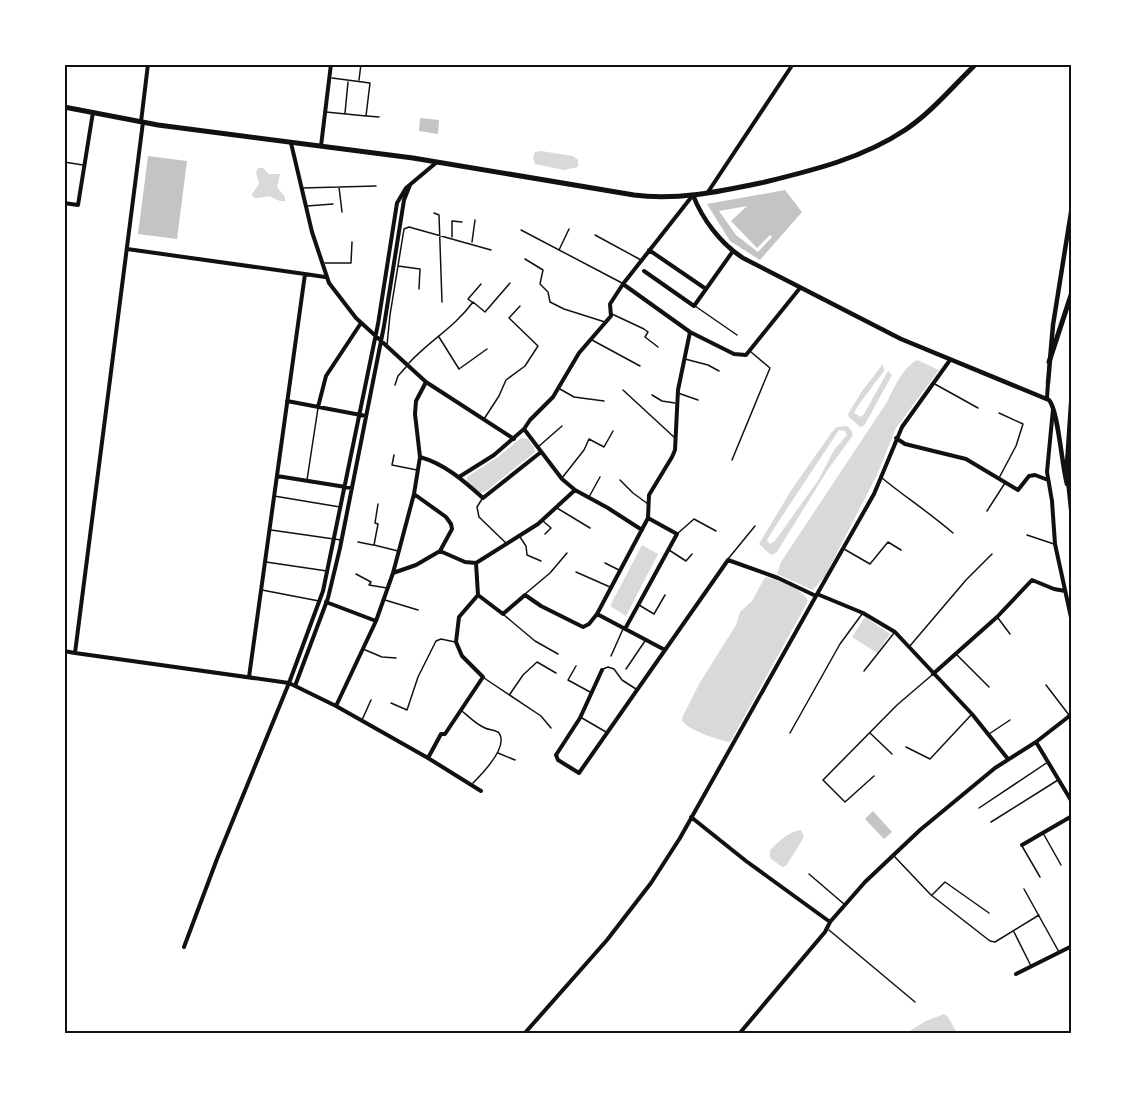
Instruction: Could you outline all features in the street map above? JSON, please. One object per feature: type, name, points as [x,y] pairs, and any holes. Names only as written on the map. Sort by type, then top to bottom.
[{"type":"main road","points":[[64,107],[142,122],[438,162],[656,197],[708,193],[808,171],[868,150],[897,135],[921,117],[976,64]]},
{"type":"main road","points":[[1049,362],[1071,292]]},
{"type":"main road","points":[[1071,393],[1068,438],[1068,488],[1071,516]]},
{"type":"street","points":[[75,653],[148,64]]},
{"type":"street","points":[[321,147],[331,64]]},
{"type":"street","points":[[708,193],[793,64]]},
{"type":"street","points":[[64,203],[78,205],[93,112]]},
{"type":"street","points":[[291,143],[325,277],[338,297],[361,323],[426,382],[514,439]]},
{"type":"street","points":[[184,946],[320,601],[335,539],[375,336],[395,215],[401,195],[410,184],[438,162]]},
{"type":"street","points":[[295,686],[327,602],[342,540],[381,341],[404,200],[410,184]]},
{"type":"street","points":[[459,477],[514,439],[559,389],[579,352],[606,323],[611,314],[610,304],[623,284],[693,195],[707,222],[733,251],[901,339],[1047,398],[1053,406],[1068,488]]},
{"type":"street","points":[[1047,398],[1049,362],[1071,206]]},
{"type":"street","points":[[126,249],[325,277]]},
{"type":"street","points":[[649,250],[706,290]]},
{"type":"street","points":[[644,271],[694,306],[733,251]]},
{"type":"street","points":[[249,677],[305,274]]},
{"type":"street","points":[[623,284],[690,332],[737,355],[744,356],[800,288]]},
{"type":"street","points":[[318,407],[326,376],[361,323]]},
{"type":"street","points":[[478,595],[503,614],[525,594],[541,606],[583,627],[589,624],[597,614],[648,518],[649,495],[672,457],[676,403],[690,332]]},
{"type":"street","points":[[524,1034],[570,985],[651,883],[843,549],[881,477],[896,438],[907,418],[950,360]]},
{"type":"street","points":[[336,706],[376,621],[393,573],[414,494],[420,456],[414,414],[416,401],[426,382]]},
{"type":"street","points":[[287,401],[366,416]]},
{"type":"street","points":[[1053,406],[1047,472],[1055,544],[1071,622]]},
{"type":"street","points":[[524,429],[562,479],[574,490],[642,530]]},
{"type":"street","points":[[896,438],[905,444],[966,459],[1018,490],[1032,475],[1048,480]]},
{"type":"street","points":[[420,456],[438,463],[459,477],[483,498],[541,452]]},
{"type":"street","points":[[277,476],[352,488]]},
{"type":"street","points":[[440,551],[465,562],[476,563],[542,520],[574,490]]},
{"type":"street","points":[[393,573],[416,565],[440,551],[452,529],[446,517],[414,494]]},
{"type":"street","points":[[624,629],[677,534],[648,518]]},
{"type":"street","points":[[602,670],[580,718],[557,753],[557,759],[579,773],[728,560],[863,613],[895,632],[972,714],[1008,759]]},
{"type":"street","points":[[428,758],[441,734],[445,734],[483,677],[462,656],[456,642],[459,617],[478,595],[476,563]]},
{"type":"street","points":[[933,674],[997,617],[1032,580],[1053,589],[1065,591]]},
{"type":"street","points":[[320,601],[376,621]]},
{"type":"street","points":[[597,614],[665,651]]},
{"type":"street","points":[[64,651],[289,683],[336,706],[481,791]]},
{"type":"street","points":[[739,1034],[825,932],[830,922],[865,882],[893,855],[920,830],[1008,759],[1036,742],[1070,715]]},
{"type":"street","points":[[1036,742],[1071,802]]},
{"type":"street","points":[[1022,845],[1071,816]]},
{"type":"street","points":[[691,817],[746,861],[830,922]]},
{"type":"street","points":[[1016,974],[1071,946]]},
{"type":"lane","points":[[358,81],[361,64]]},
{"type":"lane","points":[[329,78],[370,83],[366,116]]},
{"type":"lane","points":[[345,114],[349,80]]},
{"type":"lane","points":[[325,112],[379,117]]},
{"type":"lane","points":[[64,162],[84,166]]},
{"type":"lane","points":[[339,186],[342,212]]},
{"type":"lane","points":[[302,188],[376,186]]},
{"type":"lane","points":[[306,206],[333,204]]},
{"type":"lane","points":[[434,213],[439,215],[442,302]]},
{"type":"lane","points":[[472,243],[475,220]]},
{"type":"lane","points":[[452,238],[452,221],[462,222]]},
{"type":"lane","points":[[387,347],[404,228],[409,227],[440,234],[491,250]]},
{"type":"lane","points":[[558,250],[569,229]]},
{"type":"lane","points":[[521,230],[623,284]]},
{"type":"lane","points":[[595,236],[641,260]]},
{"type":"lane","points":[[321,263],[351,263],[352,242]]},
{"type":"lane","points":[[525,259],[543,270],[540,284],[548,292],[550,302],[606,323]]},
{"type":"lane","points":[[397,265],[420,269],[420,288]]},
{"type":"lane","points":[[481,284],[468,299],[485,312],[510,283]]},
{"type":"lane","points":[[395,385],[407,365],[428,343],[457,323],[473,302]]},
{"type":"lane","points":[[484,420],[506,380],[525,366],[538,346],[509,318],[520,306]]},
{"type":"lane","points":[[694,306],[737,335]]},
{"type":"lane","points":[[611,314],[648,332],[645,337],[658,346]]},
{"type":"lane","points":[[439,337],[459,369],[487,349]]},
{"type":"lane","points":[[591,340],[640,366]]},
{"type":"lane","points":[[732,460],[770,368],[750,351]]},
{"type":"lane","points":[[684,359],[719,370]]},
{"type":"lane","points":[[933,383],[978,408]]},
{"type":"lane","points":[[559,389],[574,397],[604,401]]},
{"type":"lane","points":[[623,390],[675,438]]},
{"type":"lane","points":[[678,393],[698,400]]},
{"type":"lane","points":[[652,395],[662,401],[676,403]]},
{"type":"lane","points":[[307,481],[318,407]]},
{"type":"lane","points":[[999,413],[1023,424],[1016,446],[999,478]]},
{"type":"lane","points":[[537,447],[562,426]]},
{"type":"lane","points":[[562,479],[584,450],[589,439],[604,447],[613,431]]},
{"type":"lane","points":[[394,455],[392,465],[418,470]]},
{"type":"lane","points":[[588,498],[600,477]]},
{"type":"lane","points":[[881,477],[904,497],[936,518],[952,533]]},
{"type":"lane","points":[[620,480],[633,494],[649,504]]},
{"type":"lane","points":[[987,511],[1005,482]]},
{"type":"lane","points":[[274,496],[341,507]]},
{"type":"lane","points":[[483,498],[477,507],[479,517],[507,544]]},
{"type":"lane","points":[[374,545],[378,524],[375,523],[378,504]]},
{"type":"lane","points":[[556,508],[590,528]]},
{"type":"lane","points":[[677,534],[694,519],[716,531]]},
{"type":"lane","points":[[542,520],[551,528],[544,534]]},
{"type":"lane","points":[[728,560],[755,526]]},
{"type":"lane","points":[[270,529],[342,540]]},
{"type":"lane","points":[[1027,535],[1055,544]]},
{"type":"lane","points":[[520,536],[526,546],[526,554],[541,561]]},
{"type":"lane","points":[[358,542],[399,551]]},
{"type":"lane","points":[[843,549],[870,564],[888,542],[901,550]]},
{"type":"lane","points":[[668,550],[686,561],[692,554]]},
{"type":"lane","points":[[525,594],[550,573],[567,553]]},
{"type":"lane","points":[[908,647],[966,580],[992,554]]},
{"type":"lane","points":[[265,562],[328,572]]},
{"type":"lane","points":[[605,563],[620,570]]},
{"type":"lane","points":[[576,572],[611,587]]},
{"type":"lane","points":[[356,574],[370,582],[369,585],[388,588]]},
{"type":"lane","points":[[261,590],[320,601]]},
{"type":"lane","points":[[639,605],[654,614],[665,595]]},
{"type":"lane","points":[[384,599],[418,610]]},
{"type":"lane","points":[[790,733],[840,644],[863,613]]},
{"type":"lane","points":[[503,614],[535,640],[558,654]]},
{"type":"lane","points":[[997,617],[1010,634]]},
{"type":"lane","points":[[611,656],[624,629]]},
{"type":"lane","points":[[864,671],[895,632]]},
{"type":"lane","points":[[391,703],[407,710],[418,677],[436,641],[441,639],[456,642]]},
{"type":"lane","points":[[626,669],[645,640]]},
{"type":"lane","points":[[363,649],[382,657],[396,658]]},
{"type":"lane","points":[[957,654],[989,687]]},
{"type":"lane","points":[[509,695],[523,675],[537,662],[556,673]]},
{"type":"lane","points":[[576,666],[568,680],[591,693]]},
{"type":"lane","points":[[602,670],[608,667],[614,669],[622,680],[637,690]]},
{"type":"lane","points":[[874,776],[845,801],[822,780],[897,705],[933,674]]},
{"type":"lane","points":[[483,677],[541,716],[551,728]]},
{"type":"lane","points":[[1046,685],[1070,715]]},
{"type":"lane","points":[[362,721],[370,700]]},
{"type":"lane","points":[[461,711],[481,726],[499,733],[500,743],[497,753],[470,785]]},
{"type":"lane","points":[[906,747],[930,759],[972,714]]},
{"type":"lane","points":[[580,718],[607,732]]},
{"type":"lane","points":[[989,734],[1010,720]]},
{"type":"lane","points":[[870,732],[892,754]]},
{"type":"lane","points":[[497,753],[515,760]]},
{"type":"lane","points":[[979,808],[1048,762]]},
{"type":"lane","points":[[991,822],[1058,779]]},
{"type":"lane","points":[[1043,833],[1061,865]]},
{"type":"lane","points":[[1022,845],[1041,878]]},
{"type":"lane","points":[[893,855],[931,895],[990,941],[995,942],[1039,915]]},
{"type":"lane","points":[[809,874],[845,905]]},
{"type":"lane","points":[[931,895],[945,882],[989,914]]},
{"type":"lane","points":[[1024,889],[1059,952]]},
{"type":"lane","points":[[826,928],[915,1002]]},
{"type":"lane","points":[[1013,932],[1031,966]]},
{"type":"shaded area","points":[[535,152],[573,156],[578,160],[578,167],[564,170],[535,164],[533,158]]},
{"type":"shaded area","points":[[258,168],[263,168],[269,174],[280,174],[277,187],[285,197],[285,201],[269,197],[253,197],[252,194],[259,184],[256,172]]},
{"type":"shaded area","points":[[917,360],[939,370],[896,428],[877,475],[825,576],[813,590],[777,574],[781,562],[887,402],[899,379]]},
{"type":"shaded area","points":[[883,364],[884,371],[854,413],[861,417],[864,414],[888,371],[892,375],[864,426],[860,427],[848,414]]},
{"type":"shaded area","points":[[847,426],[853,435],[827,471],[777,552],[771,555],[759,544],[792,489],[837,427]],"holes":[[[839,430],[845,431],[847,435],[834,450],[819,479],[775,541],[770,544],[767,540],[773,530]]]},
{"type":"shaded area","points":[[521,438],[528,439],[535,452],[486,491],[480,493],[467,481],[467,477],[498,457]]},
{"type":"shaded area","points":[[642,545],[658,554],[626,616],[610,606]]},
{"type":"shaded area","points":[[765,577],[796,589],[808,601],[730,742],[711,737],[685,724],[682,720],[683,716],[699,684],[736,625],[740,612],[752,601]]},
{"type":"shaded area","points":[[865,617],[890,634],[877,653],[852,637]]},
{"type":"shaded area","points":[[801,830],[804,837],[786,866],[782,867],[770,858],[770,850],[788,835]]},
{"type":"shaded area","points":[[944,1014],[957,1033],[906,1033],[926,1021]]},
{"type":"building","points":[[420,118],[439,120],[438,134],[419,131]]},
{"type":"building","points":[[148,156],[187,161],[177,239],[138,234]]},
{"type":"building","points":[[785,190],[802,212],[760,260],[730,241],[707,204]],"holes":[[[747,206],[731,221],[757,248],[770,235],[772,237],[758,252],[736,235],[719,211]]]},
{"type":"building","points":[[873,811],[892,832],[884,839],[865,819]]}]
